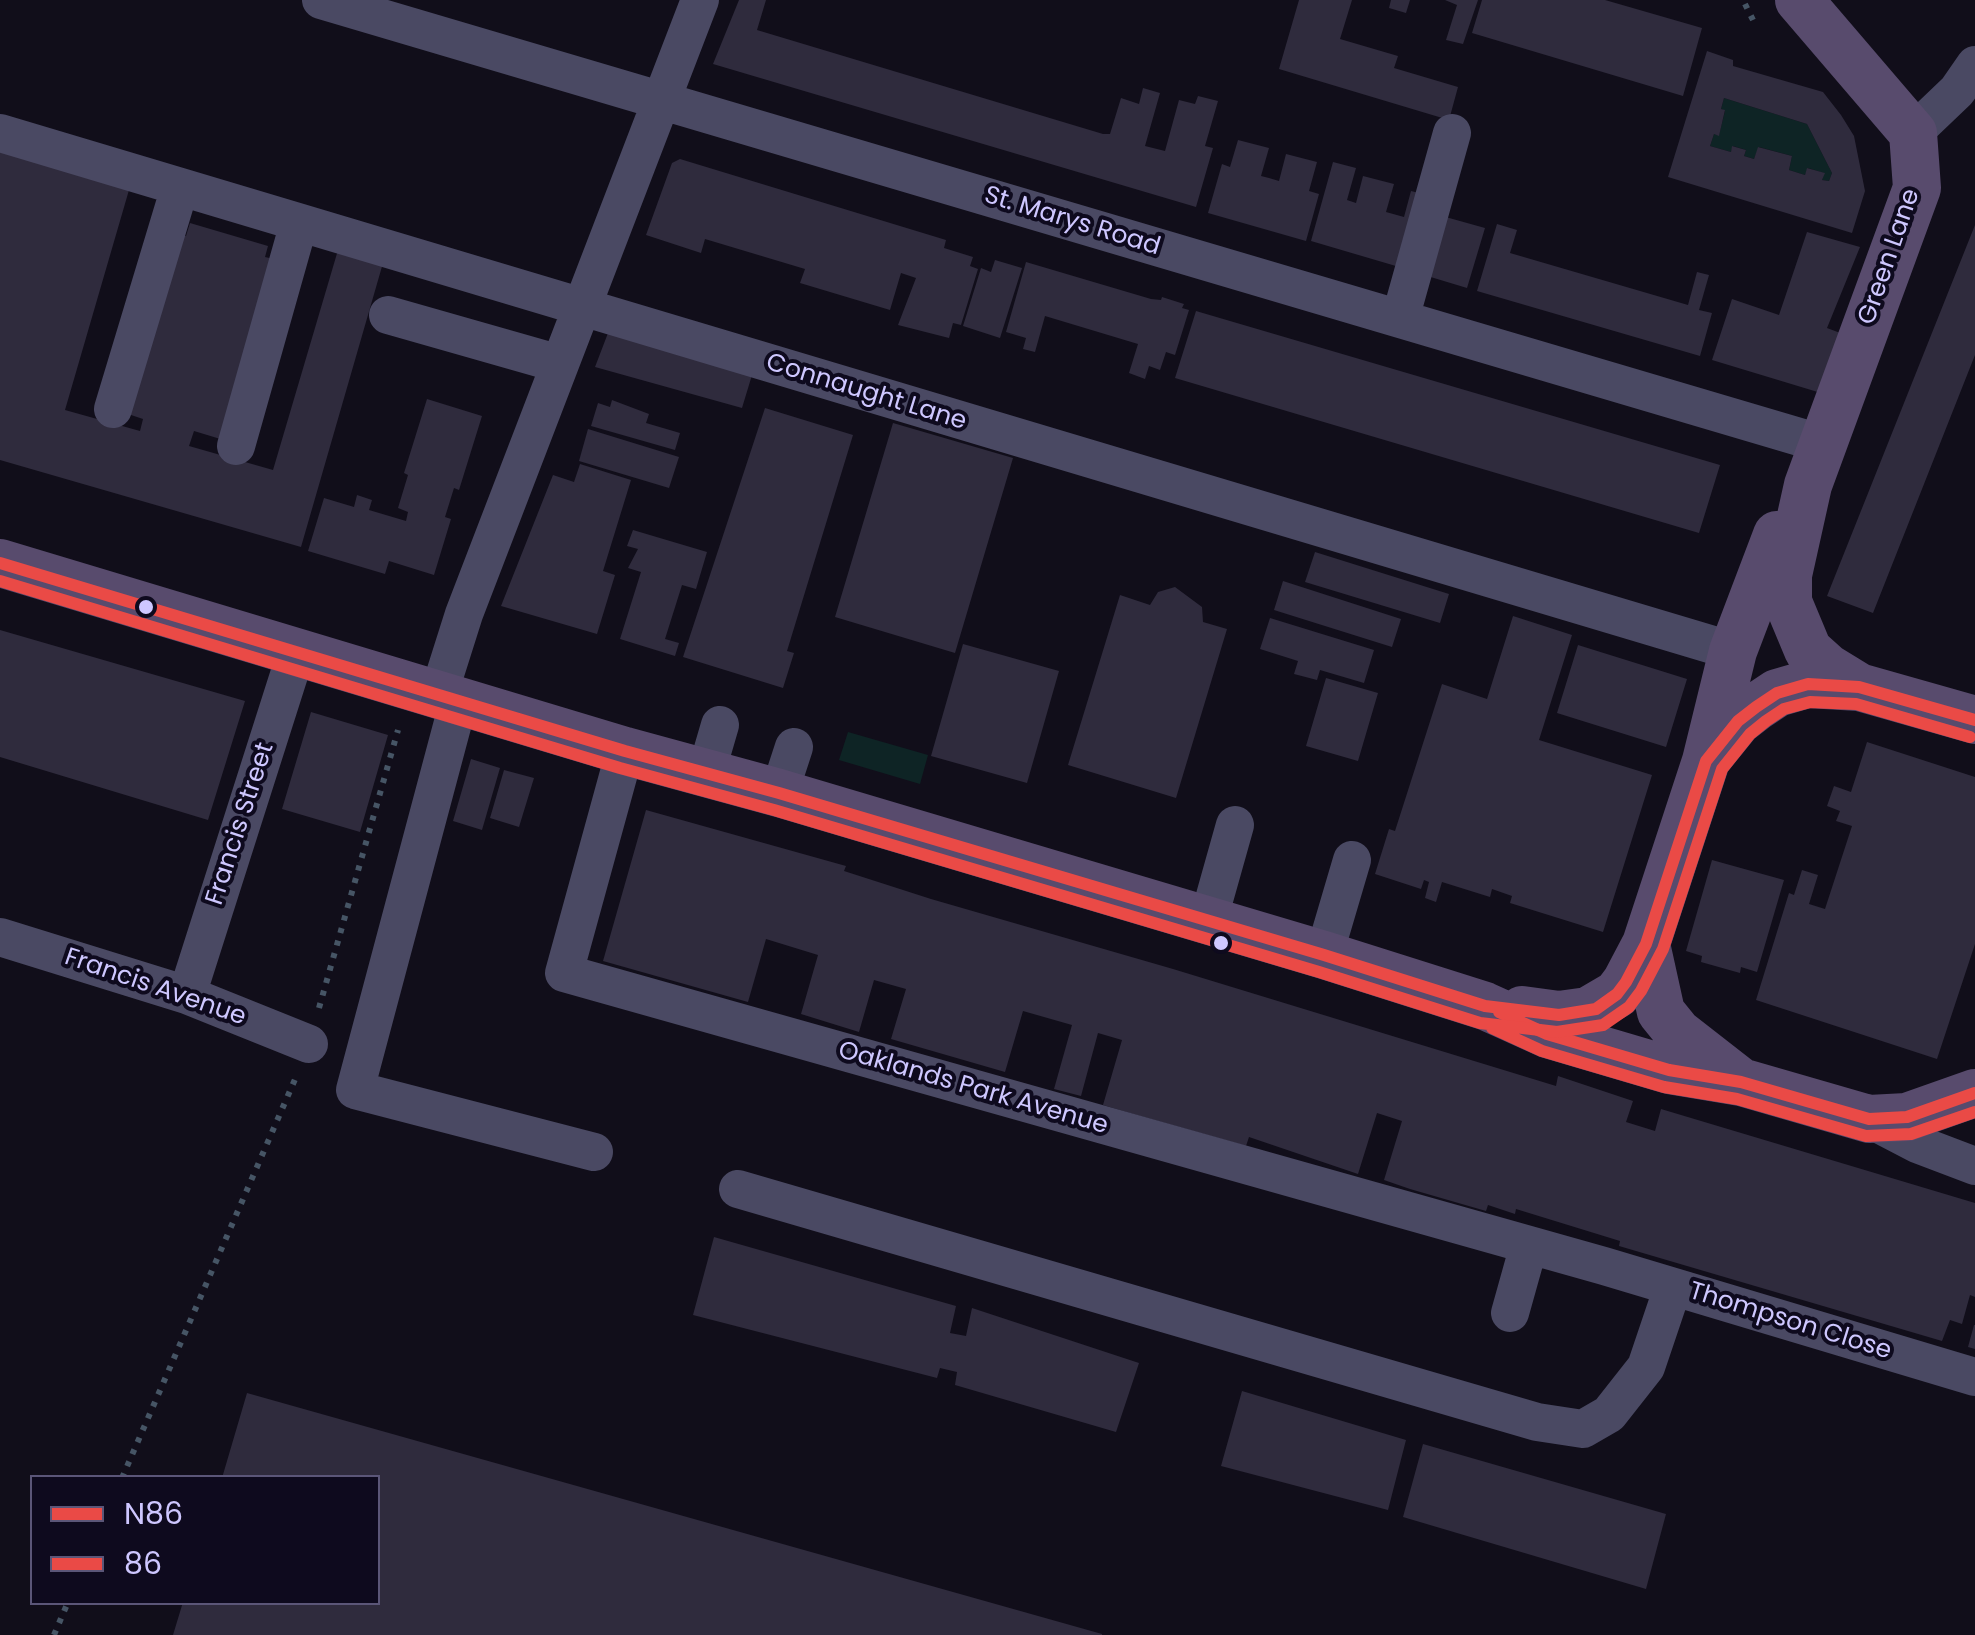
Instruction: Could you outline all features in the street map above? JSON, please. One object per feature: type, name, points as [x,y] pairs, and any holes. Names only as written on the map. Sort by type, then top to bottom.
[{"type":"main road","points":[[1799,0],[1913,132]]},
{"type":"main road","name":"Green Lane","points":[[1859,687],[1808,650],[1788,602],[1788,576],[1815,465],[1917,188],[1913,132]]},
{"type":"main road","name":"Green Lane","points":[[1485,1006],[1559,1015],[1588,1011],[1617,994],[1646,944],[1706,760],[1733,651],[1779,531],[1815,465]]},
{"type":"main road","points":[[0,563],[1324,955],[1485,1006],[1547,1034],[1669,1070],[1741,1082],[1869,1119],[1907,1117],[1975,1093]]},
{"type":"main road","name":"Green Lane","points":[[1706,760],[1738,721],[1777,693],[1808,684],[1859,687],[1975,720]]},
{"type":"main road","points":[[1646,944],[1661,1012],[1678,1033],[1741,1082]]},
{"type":"street","name":"St. Marys Road","points":[[321,0],[1400,319],[1815,465]]},
{"type":"street","points":[[594,1152],[355,1090],[449,696],[464,614],[700,0]]},
{"type":"street","points":[[1913,132],[1957,91],[1975,65]]},
{"type":"street","name":"Connaught Lane","points":[[0,133],[1733,651]]},
{"type":"street","points":[[1400,319],[1452,133]]},
{"type":"street","points":[[113,409],[180,188]]},
{"type":"street","points":[[236,446],[299,224]]},
{"type":"street","points":[[388,315],[560,364]]},
{"type":"street","name":"Francis Street","points":[[186,995],[296,653]]},
{"type":"street","points":[[706,773],[720,725]]},
{"type":"street","points":[[779,793],[794,747]]},
{"type":"street","name":"Oaklands Park Avenue","points":[[625,751],[564,973],[1601,1266]]},
{"type":"street","points":[[1208,921],[1235,826]]},
{"type":"street","points":[[1324,955],[1352,860]]},
{"type":"street","name":"Francis Avenue","points":[[0,937],[186,995],[309,1044]]},
{"type":"street","points":[[1869,1119],[1975,1166]]},
{"type":"street","points":[[738,1189],[1536,1422],[1583,1429],[1609,1414],[1646,1368],[1673,1287]]},
{"type":"street","points":[[1510,1312],[1529,1245]]},
{"type":"street","name":"Thompson Close","points":[[1601,1266],[1975,1377]]},
{"type":"path","points":[[1745,4],[1754,20]]},
{"type":"path","points":[[123,1475],[309,1044],[398,730]]},
{"type":"path","points":[[54,1635],[67,1605]]},
{"type":"green space","points":[[1724,98],[1807,124],[1832,173],[1829,181],[1822,180],[1824,173],[1808,168],[1805,175],[1789,170],[1792,156],[1759,147],[1754,159],[1744,156],[1746,150],[1733,146],[1731,152],[1710,146],[1714,134],[1719,135]]},
{"type":"green space","points":[[848,732],[928,755],[920,784],[839,760]]},
{"type":"building","points":[[739,0],[766,0],[757,30],[1103,134],[1110,134],[1121,98],[1139,104],[1143,88],[1160,93],[1145,146],[1165,151],[1179,100],[1195,104],[1198,96],[1218,101],[1205,146],[1213,148],[1196,207],[713,64]]},
{"type":"building","points":[[1299,0],[1352,0],[1340,39],[1398,56],[1394,68],[1458,87],[1449,120],[1279,69]]},
{"type":"building","points":[[1391,0],[1410,0],[1406,13],[1389,8]]},
{"type":"building","points":[[1445,0],[1478,0],[1463,44],[1446,40],[1457,5]]},
{"type":"building","points":[[1482,0],[1605,0],[1702,28],[1683,96],[1472,33]]},
{"type":"building","points":[[1707,51],[1733,60],[1733,66],[1823,92],[1854,136],[1865,191],[1852,233],[1668,177]],"holes":[[[1724,98],[1807,124],[1832,173],[1829,181],[1822,180],[1825,173],[1807,168],[1805,175],[1789,170],[1792,156],[1758,147],[1754,159],[1744,156],[1746,150],[1732,146],[1731,152],[1710,146],[1714,134],[1719,136]]]},
{"type":"building","points":[[1238,140],[1269,148],[1261,176],[1279,181],[1286,154],[1317,162],[1309,191],[1319,194],[1306,241],[1208,213],[1222,164],[1230,167]]},
{"type":"building","points":[[0,151],[129,190],[65,410],[140,431],[143,419],[122,412],[174,233],[186,236],[190,223],[268,246],[265,257],[274,259],[227,441],[194,431],[189,446],[273,470],[338,250],[383,263],[301,547],[0,460]]},
{"type":"building","points":[[680,159],[946,240],[944,248],[973,257],[970,266],[978,269],[961,325],[953,323],[949,338],[898,325],[916,278],[901,273],[890,310],[800,283],[805,269],[705,239],[701,253],[646,235],[672,163]]},
{"type":"building","points":[[1333,162],[1356,168],[1347,200],[1356,203],[1363,176],[1394,184],[1386,212],[1404,217],[1411,191],[1427,195],[1406,269],[1311,241]]},
{"type":"building","points":[[1442,216],[1485,228],[1467,288],[1424,275]]},
{"type":"building","points":[[1497,224],[1517,230],[1510,253],[1688,305],[1697,272],[1709,275],[1699,310],[1712,313],[1700,356],[1477,291]]},
{"type":"building","points":[[1975,225],[1975,355],[1873,613],[1827,596]]},
{"type":"building","points":[[1807,232],[1860,247],[1827,328],[1843,334],[1821,393],[1712,360],[1732,299],[1779,315]]},
{"type":"building","points":[[995,260],[1022,268],[1000,338],[963,326],[981,268],[991,272]]},
{"type":"building","points":[[1026,262],[1151,299],[1162,297],[1184,304],[1182,308],[1189,310],[1175,355],[1166,352],[1160,370],[1149,366],[1145,379],[1129,373],[1138,344],[1045,316],[1035,352],[1023,349],[1026,338],[1006,332]]},
{"type":"building","points":[[1196,311],[1720,465],[1699,533],[1175,378]]},
{"type":"building","points":[[608,333],[752,375],[742,408],[595,367]]},
{"type":"building","points":[[427,399],[482,416],[459,490],[454,488],[445,517],[451,519],[434,575],[389,561],[385,574],[308,551],[324,498],[354,507],[357,495],[372,500],[369,510],[406,521],[408,512],[398,508],[408,475],[404,473]]},
{"type":"building","points":[[612,400],[649,414],[646,423],[680,433],[675,450],[591,426],[598,403],[610,407]]},
{"type":"building","points":[[765,408],[853,435],[787,651],[794,653],[783,688],[683,657]]},
{"type":"building","points":[[893,423],[1013,458],[955,653],[835,617]]},
{"type":"building","points":[[588,429],[679,457],[669,488],[579,461]]},
{"type":"building","points":[[580,464],[631,480],[603,571],[615,575],[597,634],[501,606],[553,475],[574,482]]},
{"type":"building","points":[[633,530],[707,552],[696,589],[682,585],[665,639],[679,643],[675,656],[620,639],[641,572],[628,568],[638,549],[627,546]]},
{"type":"building","points":[[1315,552],[1449,594],[1440,623],[1305,582]]},
{"type":"building","points":[[1283,581],[1401,619],[1392,647],[1274,610]]},
{"type":"building","points":[[1175,587],[1202,607],[1203,622],[1227,629],[1176,798],[1068,765],[1120,595],[1150,605],[1158,592]]},
{"type":"building","points":[[1513,616],[1572,635],[1539,740],[1652,775],[1603,932],[1510,903],[1512,896],[1492,889],[1490,897],[1442,882],[1436,902],[1425,898],[1429,882],[1424,880],[1421,889],[1375,874],[1389,829],[1395,831],[1442,684],[1487,699]]},
{"type":"building","points":[[1270,618],[1374,650],[1364,683],[1320,670],[1317,680],[1294,674],[1298,661],[1260,649]]},
{"type":"building","points":[[0,630],[245,701],[208,820],[0,757]]},
{"type":"building","points":[[963,644],[1059,671],[1027,783],[931,756]]},
{"type":"building","points":[[1578,645],[1687,679],[1666,747],[1557,713]]},
{"type":"building","points":[[1326,678],[1378,693],[1358,761],[1306,746]]},
{"type":"building","points":[[311,712],[388,735],[360,832],[282,809]]},
{"type":"building","points":[[1867,742],[1975,777],[1975,944],[1937,1059],[1756,1000],[1789,893],[1794,895],[1802,870],[1818,875],[1809,904],[1825,909],[1852,826],[1836,821],[1840,811],[1827,806],[1834,786],[1851,792]]},
{"type":"building","points":[[471,759],[500,768],[482,830],[453,821]]},
{"type":"building","points":[[504,770],[534,778],[519,827],[490,818]]},
{"type":"building","points":[[646,810],[846,866],[844,871],[931,899],[1556,1086],[1558,1076],[1633,1101],[1626,1122],[1655,1131],[1661,1109],[1975,1203],[1975,1297],[1970,1295],[1962,1324],[1950,1320],[1942,1341],[1619,1246],[1620,1241],[1516,1209],[1515,1214],[1488,1205],[1486,1211],[1410,1189],[1384,1180],[1402,1121],[1377,1113],[1358,1174],[1249,1137],[1246,1146],[1130,1113],[1103,1105],[1122,1040],[1098,1033],[1081,1096],[1054,1089],[1072,1025],[1023,1011],[1005,1072],[891,1039],[906,989],[874,980],[859,1032],[801,1014],[818,955],[766,939],[748,1002],[603,961]]},
{"type":"building","points":[[1712,860],[1784,880],[1757,972],[1741,967],[1740,973],[1701,962],[1702,956],[1686,951]]},
{"type":"building","points":[[714,1237],[956,1306],[950,1333],[966,1336],[972,1308],[1139,1363],[1116,1432],[955,1385],[957,1372],[940,1368],[937,1378],[693,1315]]},
{"type":"building","points":[[1975,1325],[1975,1349],[1968,1347]]},
{"type":"building","points":[[1242,1391],[1406,1440],[1388,1510],[1221,1466]]},
{"type":"building","points":[[247,1393],[1102,1635],[173,1635],[182,1605],[380,1605],[380,1475],[223,1475]]},
{"type":"building","points":[[1423,1444],[1666,1514],[1646,1589],[1403,1517]]},
{"type":"transit line","name":"N86","points":[[0,563],[1485,1006],[1559,1015],[1596,1009],[1626,982],[1646,944],[1706,761],[1738,721],[1756,707],[1777,693],[1808,684],[1859,687],[1975,720]]},
{"type":"transit line","name":"86","points":[[0,581],[1480,1023],[1557,1032],[1603,1025],[1629,1007],[1641,991],[1663,949],[1722,769],[1750,734],[1766,721],[1784,709],[1810,702],[1856,704],[1970,737]]},
{"type":"transit line","name":"N86","points":[[1499,1012],[1547,1034],[1669,1070],[1741,1082],[1869,1119],[1907,1117],[1975,1093]]},
{"type":"transit line","name":"86","points":[[1492,1028],[1542,1051],[1664,1087],[1737,1099],[1866,1136],[1911,1134],[1975,1112]]}]
